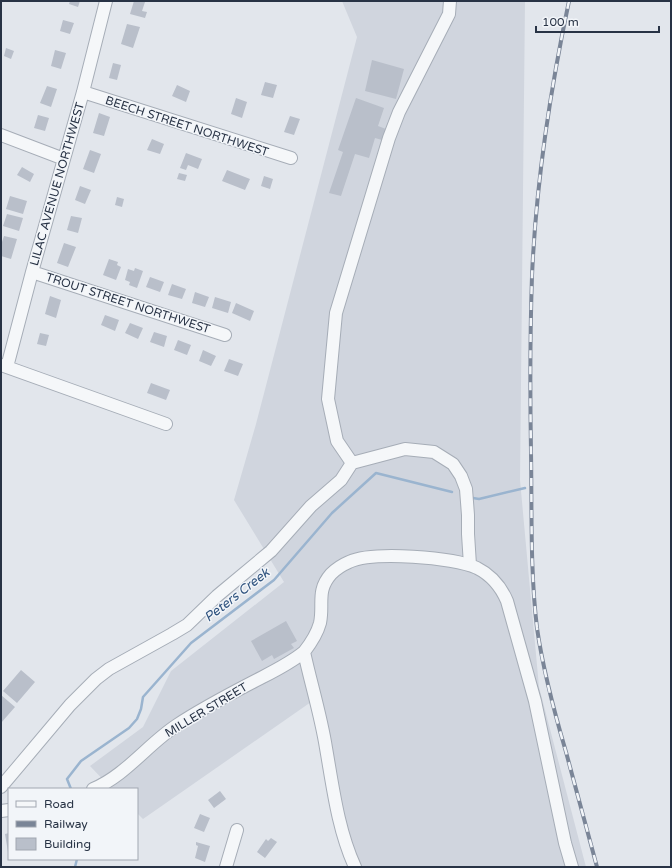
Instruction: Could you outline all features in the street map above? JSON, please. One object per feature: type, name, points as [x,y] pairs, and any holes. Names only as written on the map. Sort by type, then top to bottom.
[{"type":"street","name":"LILAC AVENUE NORTHWEST","points":[[4,366],[83,92],[106,1]]},
{"type":"street","points":[[352,463],[337,441],[328,399],[336,313],[389,138],[399,112],[449,14],[450,1]]},
{"type":"street","name":"BEECH STREET NORTHWEST","points":[[83,92],[291,158]]},
{"type":"street","points":[[1,135],[64,159]]},
{"type":"street","name":"TROUT STREET NORTHWEST","points":[[32,272],[225,335]]},
{"type":"street","points":[[4,366],[166,424]]},
{"type":"street","points":[[1,787],[70,705],[96,679],[109,669],[187,625],[217,596],[271,551],[311,506],[342,480],[352,463],[405,449],[434,452],[453,464],[464,482],[468,515],[470,565]]},
{"type":"street","points":[[355,867],[345,843],[329,772],[326,747],[304,652],[311,643],[320,623],[322,591],[331,574],[339,567],[350,562],[386,556],[440,559],[470,565],[479,569],[494,580],[500,588],[507,601],[535,701],[564,843],[572,867]]},
{"type":"street","name":"MILLER STREET","points":[[95,788],[121,771],[178,725],[203,709],[288,664],[304,652]]},
{"type":"street","points":[[226,867],[237,830]]},
{"type":"shaded area","points":[[342,1],[525,1],[520,480],[539,687],[586,867],[350,867],[311,702],[143,819],[138,814],[138,788],[111,788],[90,766],[143,727],[171,671],[284,582],[234,500],[256,424],[357,37]]},
{"type":"building","points":[[70,1],[80,1],[78,7],[69,4]]},
{"type":"building","points":[[134,1],[145,2],[142,11],[147,12],[145,18],[130,14]]},
{"type":"building","points":[[63,20],[74,23],[70,34],[60,31]]},
{"type":"building","points":[[127,24],[140,27],[133,48],[121,44]]},
{"type":"building","points":[[6,48],[14,51],[11,59],[4,56]]},
{"type":"building","points":[[55,50],[66,53],[61,69],[51,66]]},
{"type":"building","points":[[372,60],[404,69],[396,99],[365,91]]},
{"type":"building","points":[[113,63],[121,65],[117,80],[109,78]]},
{"type":"building","points":[[265,82],[277,85],[273,98],[261,95]]},
{"type":"building","points":[[177,85],[190,91],[186,102],[172,96]]},
{"type":"building","points":[[47,86],[57,89],[51,107],[40,103]]},
{"type":"building","points":[[236,98],[247,102],[242,118],[231,114]]},
{"type":"building","points":[[356,98],[384,108],[378,126],[386,129],[382,140],[375,138],[369,158],[355,154],[341,196],[329,193],[343,152],[338,150]]},
{"type":"building","points":[[99,113],[110,117],[104,136],[93,133]]},
{"type":"building","points":[[38,115],[49,118],[45,131],[34,128]]},
{"type":"building","points":[[290,116],[300,119],[294,135],[284,132]]},
{"type":"building","points":[[152,139],[164,144],[160,154],[147,150]]},
{"type":"building","points":[[90,150],[101,154],[94,173],[83,169]]},
{"type":"building","points":[[186,153],[202,159],[198,169],[188,165],[186,170],[180,168]]},
{"type":"building","points":[[22,167],[34,174],[30,182],[17,175]]},
{"type":"building","points":[[227,170],[250,179],[245,190],[222,181]]},
{"type":"building","points":[[179,173],[187,175],[185,181],[177,179]]},
{"type":"building","points":[[264,176],[273,179],[270,189],[261,186]]},
{"type":"building","points":[[80,186],[91,190],[85,204],[75,200]]},
{"type":"building","points":[[10,196],[27,201],[23,214],[6,209]]},
{"type":"building","points":[[117,197],[124,199],[122,207],[115,205]]},
{"type":"building","points":[[7,214],[23,218],[19,231],[3,226]]},
{"type":"building","points":[[71,216],[82,218],[78,233],[67,230]]},
{"type":"building","points":[[4,236],[17,239],[11,259],[1,256],[1,245]]},
{"type":"building","points":[[64,243],[76,247],[68,267],[57,263]]},
{"type":"building","points":[[109,259],[118,262],[117,265],[121,267],[116,280],[103,275]]},
{"type":"building","points":[[135,268],[143,271],[137,288],[129,285],[130,282],[125,280],[128,269],[134,271]]},
{"type":"building","points":[[150,277],[164,282],[160,292],[146,287]]},
{"type":"building","points":[[172,284],[186,289],[182,299],[168,295]]},
{"type":"building","points":[[195,292],[209,297],[205,307],[192,303]]},
{"type":"building","points":[[50,296],[61,300],[56,318],[45,314]]},
{"type":"building","points":[[215,297],[231,302],[228,313],[212,308]]},
{"type":"building","points":[[236,303],[254,311],[250,321],[232,313]]},
{"type":"building","points":[[105,315],[119,320],[115,331],[101,325]]},
{"type":"building","points":[[130,323],[143,328],[138,339],[125,333]]},
{"type":"building","points":[[154,332],[167,336],[164,347],[150,342]]},
{"type":"building","points":[[40,333],[49,335],[46,346],[37,344]]},
{"type":"building","points":[[178,340],[191,345],[187,355],[174,350]]},
{"type":"building","points":[[203,350],[216,356],[211,366],[199,361]]},
{"type":"building","points":[[229,359],[243,364],[238,376],[224,371]]},
{"type":"building","points":[[151,383],[170,390],[166,400],[147,393]]},
{"type":"building","points":[[286,621],[297,641],[291,644],[294,648],[274,659],[272,655],[262,661],[251,641]]},
{"type":"building","points":[[21,670],[35,682],[17,703],[3,691]]},
{"type":"building","points":[[1,695],[15,707],[1,723]]},
{"type":"building","points":[[220,791],[226,799],[214,808],[208,800]]},
{"type":"building","points":[[200,814],[210,818],[204,832],[194,828]]},
{"type":"building","points":[[8,833],[8,852],[5,834]]},
{"type":"building","points":[[271,838],[277,842],[265,858],[257,852],[266,839],[268,841]]},
{"type":"building","points":[[196,842],[210,846],[205,862],[195,858],[198,846],[196,845]]},
{"type":"waterway","name":"Peters Creek","points":[[71,788],[67,779],[81,761],[129,728],[137,719],[141,709],[143,697],[191,643],[274,580],[332,513],[376,473],[452,492]]},
{"type":"waterway","name":"Peters Creek","points":[[473,498],[479,499],[525,488]]},
{"type":"waterway","name":"Peters Creek","points":[[75,867],[77,860]]},
{"type":"railway","points":[[569,1],[545,137],[540,172],[534,241],[530,364],[532,562],[539,644],[557,721],[597,867]]}]
